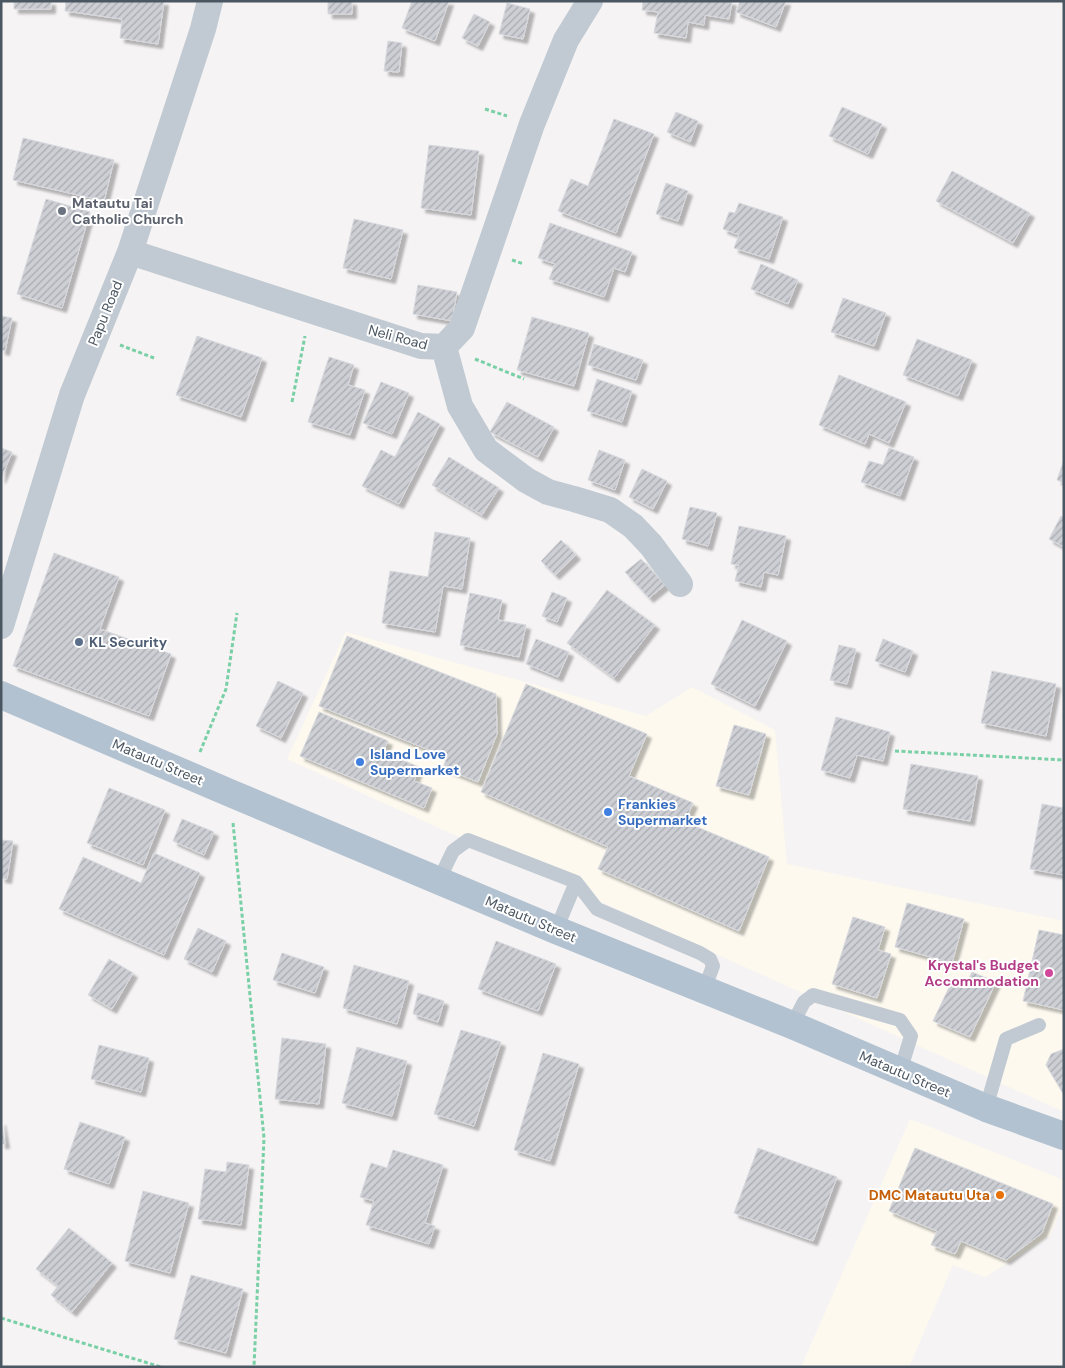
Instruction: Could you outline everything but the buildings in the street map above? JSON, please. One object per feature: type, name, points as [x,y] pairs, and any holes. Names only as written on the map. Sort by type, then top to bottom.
[{"type":"main road","name":"Matautu Street","points":[[1,694],[190,776],[556,930],[792,1025],[986,1108],[1064,1136]]},
{"type":"street","name":"Papu Road","points":[[1,626],[72,395],[130,252],[203,29],[210,1]]},
{"type":"street","points":[[444,347],[462,328],[532,124],[566,40],[590,1]]},
{"type":"street","name":"Neli Road","points":[[130,252],[421,346],[444,347],[460,406],[486,450],[526,480],[548,492],[610,510],[633,526],[651,545],[680,584]]},
{"type":"lane","points":[[439,880],[453,851],[468,840],[576,882],[597,909],[710,958],[713,966],[704,990]]},
{"type":"lane","points":[[556,930],[576,882]]},
{"type":"lane","points":[[792,1025],[804,1002],[813,995],[900,1020],[911,1036],[900,1072]]},
{"type":"lane","points":[[986,1108],[1006,1039],[1040,1025]]},
{"type":"path","points":[[292,402],[310,310]]},
{"type":"path","points":[[96,336],[154,358]]},
{"type":"path","points":[[444,347],[524,379]]},
{"type":"path","points":[[190,776],[226,689],[237,613]]},
{"type":"path","points":[[895,751],[1064,760]]},
{"type":"path","points":[[230,793],[264,1138],[254,1367]]},
{"type":"path","points":[[1,1318],[161,1367]]},
{"type":"shaded area","points":[[346,632],[646,716],[692,687],[775,730],[787,864],[1064,921],[1064,1112],[287,759]]},
{"type":"shaded area","points":[[910,1119],[1064,1180],[1064,1202],[1050,1236],[985,1277],[953,1265],[909,1367],[801,1367]]},
{"type":"place","name":"Matautu Tai Catholic Church","points":[[62,211]]},
{"type":"place","name":"KL Security","points":[[79,642]]},
{"type":"place","name":"Island Love Supermarket","points":[[360,762]]},
{"type":"place","name":"Frankies Supermarket","points":[[608,812]]},
{"type":"place","name":"Krystal's Budget Accommodation","points":[[1049,973]]},
{"type":"place","name":"DMC Matautu Uta","points":[[1000,1195]]}]
